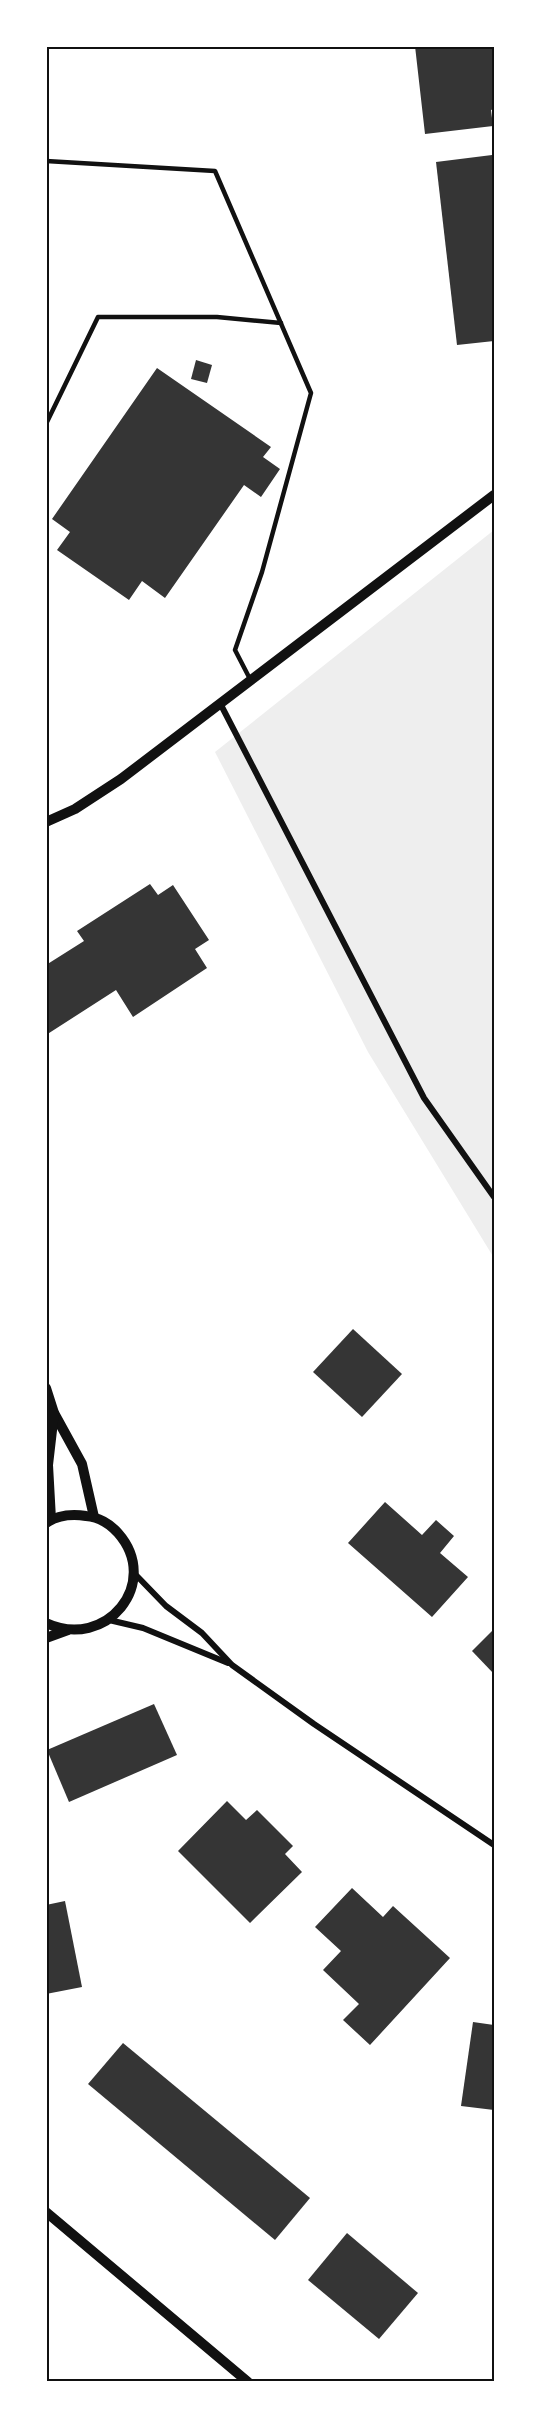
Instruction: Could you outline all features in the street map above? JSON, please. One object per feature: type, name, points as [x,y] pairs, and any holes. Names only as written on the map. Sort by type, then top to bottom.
[{"type":"street","points":[[46,822],[75,809],[121,780],[495,495]]},
{"type":"street","points":[[221,705],[424,1098],[495,1197]]},
{"type":"street","points":[[46,1388],[54,1413],[82,1464],[94,1517]]},
{"type":"street","points":[[46,1638],[68,1630],[90,1629],[110,1620],[124,1605],[133,1585],[134,1564],[127,1543],[113,1527],[94,1517],[72,1514],[49,1521],[48,1465],[54,1413]]},
{"type":"street","points":[[133,1573],[166,1606],[202,1633],[232,1665],[314,1725],[495,1845]]},
{"type":"street","points":[[110,1620],[143,1628],[232,1665]]},
{"type":"street","points":[[46,1623],[68,1630]]},
{"type":"street","points":[[46,2212],[248,2382]]},
{"type":"lane","points":[[46,161],[215,171],[311,393],[262,573],[235,650],[252,681]]},
{"type":"lane","points":[[46,424],[98,317],[217,317],[281,323]]},
{"type":"shaded area","points":[[494,530],[494,1258],[368,1052],[215,752]]},
{"type":"building","points":[[415,46],[494,48],[494,109],[491,110],[493,126],[425,134]]},
{"type":"building","points":[[492,155],[494,341],[457,345],[436,162]]},
{"type":"building","points":[[196,360],[212,365],[207,383],[191,379]]},
{"type":"building","points":[[157,368],[271,447],[263,457],[280,469],[261,497],[244,485],[165,598],[142,581],[129,600],[57,550],[70,532],[52,519]]},
{"type":"building","points":[[150,884],[158,895],[173,885],[209,940],[195,949],[207,968],[133,1017],[116,990],[46,1035],[46,965],[84,941],[77,931]]},
{"type":"building","points":[[353,1329],[402,1374],[362,1417],[313,1372]]},
{"type":"building","points":[[385,1502],[422,1535],[436,1520],[454,1536],[440,1553],[468,1577],[432,1617],[348,1543]]},
{"type":"building","points":[[494,1629],[494,1674],[472,1651]]},
{"type":"building","points":[[154,1704],[177,1755],[69,1802],[47,1750]]},
{"type":"building","points":[[227,1801],[246,1820],[257,1810],[293,1846],[285,1854],[302,1872],[250,1923],[178,1851]]},
{"type":"building","points":[[352,1888],[383,1917],[393,1906],[450,1958],[370,2045],[343,2020],[359,2004],[323,1970],[341,1951],[315,1927]]},
{"type":"building","points":[[65,1901],[82,1987],[46,1994],[46,1905]]},
{"type":"building","points":[[473,2022],[494,2025],[494,2110],[461,2106]]},
{"type":"building","points":[[123,2043],[310,2198],[275,2240],[88,2084]]},
{"type":"building","points":[[347,2233],[418,2293],[379,2339],[308,2280]]}]
